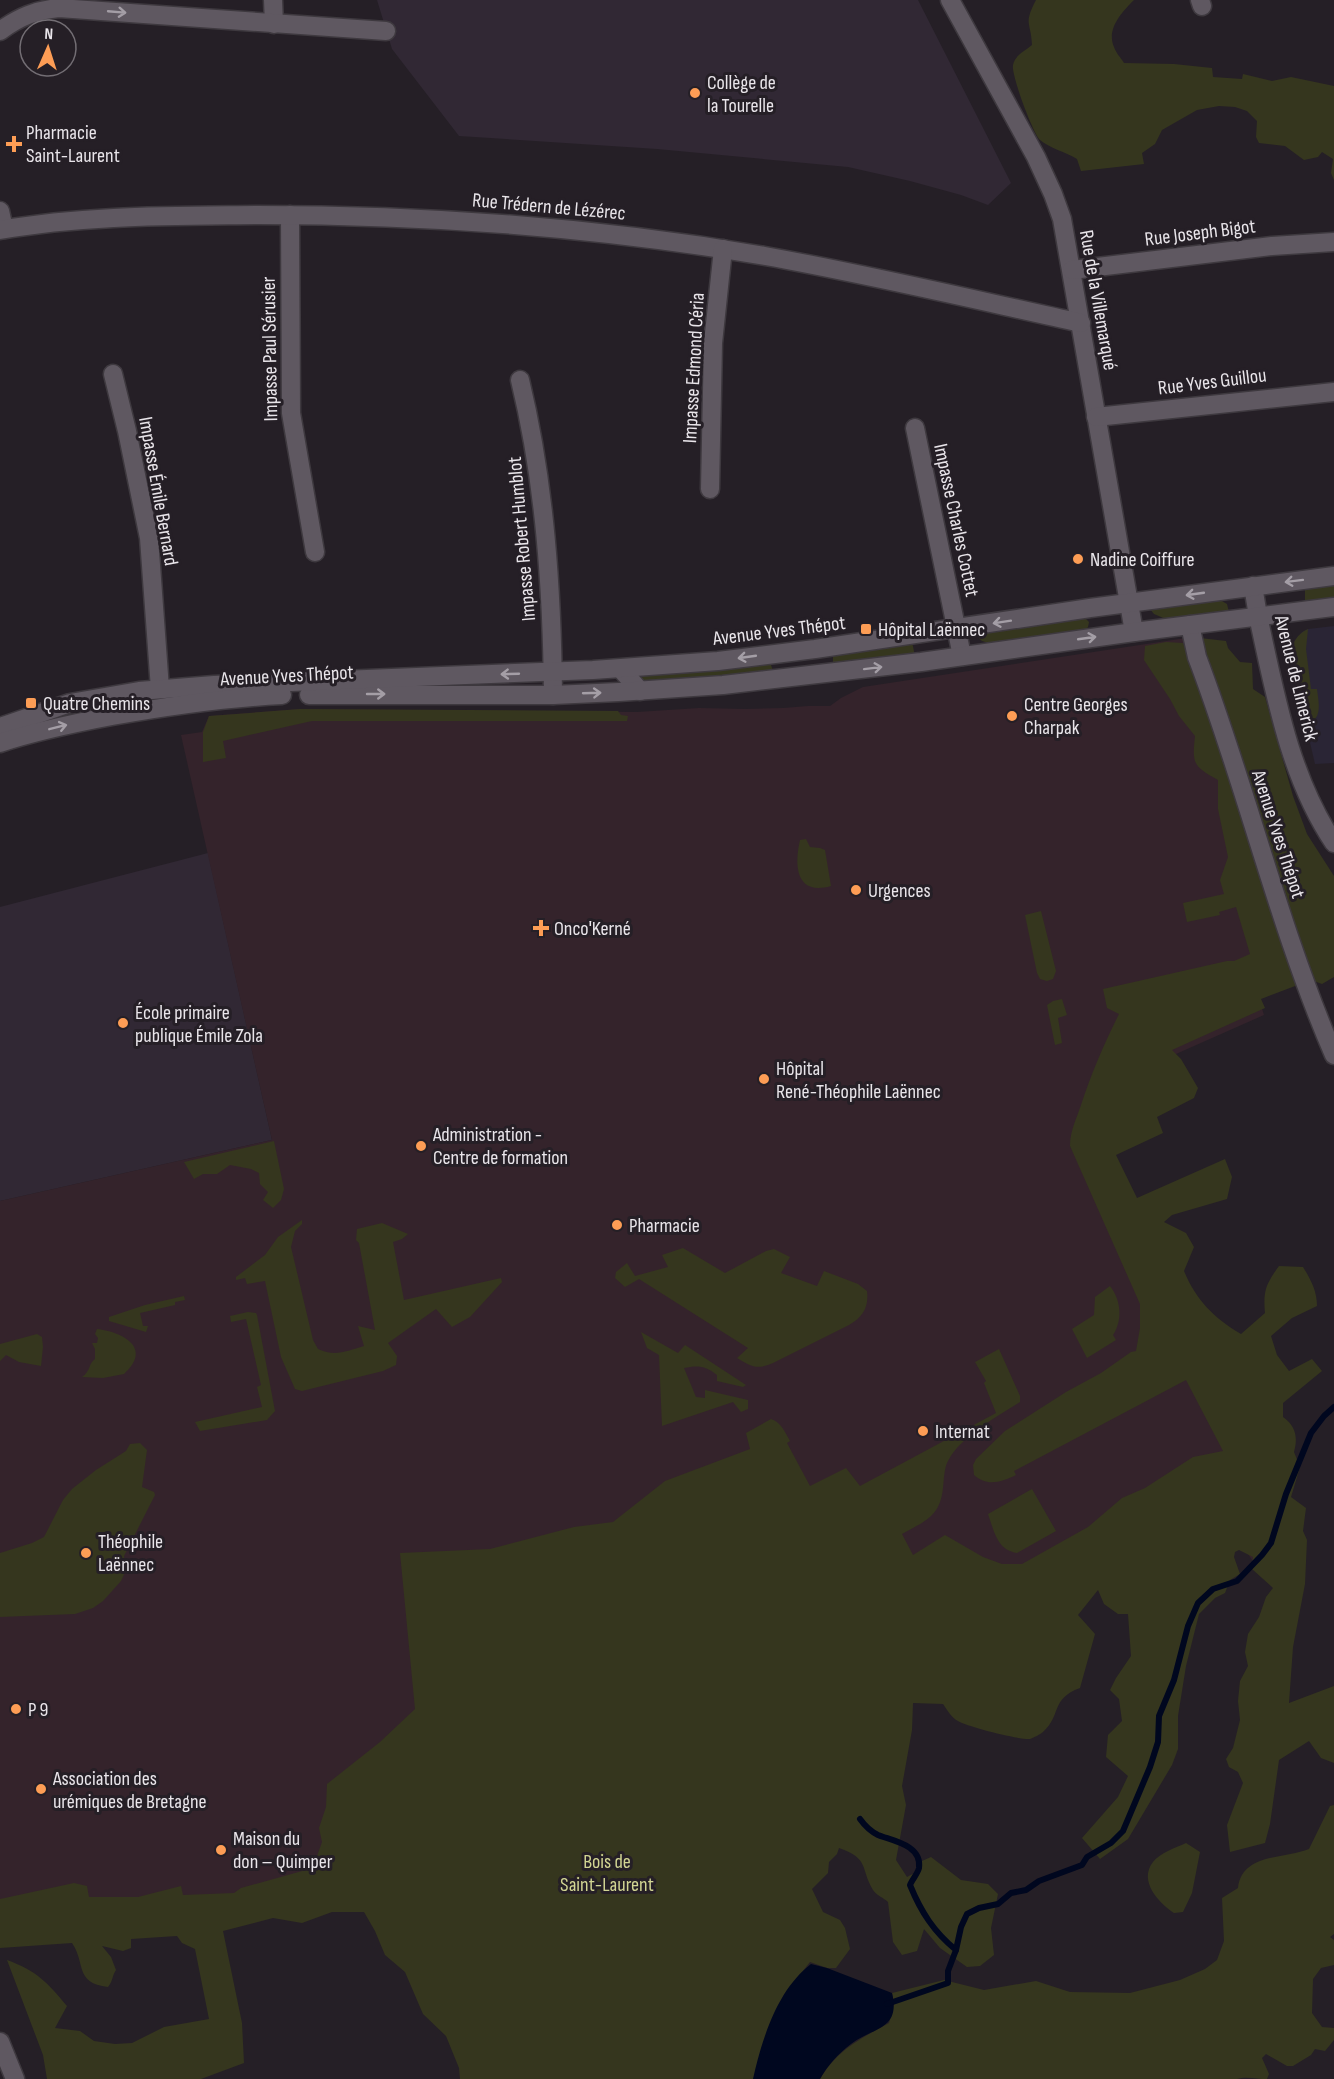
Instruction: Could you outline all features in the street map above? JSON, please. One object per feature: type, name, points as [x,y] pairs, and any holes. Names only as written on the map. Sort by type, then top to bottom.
[{"type":"street","points":[[273,0],[274,24]]},
{"type":"street","name":"Rue de la Villemarqué","points":[[951,0],[1019,125],[1053,194],[1062,219],[1134,632]]},
{"type":"street","points":[[0,32],[21,17],[59,4],[274,24],[386,31]]},
{"type":"street","points":[[0,211],[2,230]]},
{"type":"street","name":"Rue Trédern de Lézérec","points":[[2,230],[119,218],[210,215],[436,219],[504,224],[636,237],[723,249],[882,279],[1081,323]]},
{"type":"street","name":"Impasse Paul Sérusier","points":[[290,215],[291,413],[315,552]]},
{"type":"street","name":"Rue Joseph Bigot","points":[[1072,270],[1272,246],[1334,242]]},
{"type":"street","name":"Impasse Edmond Céria","points":[[710,489],[713,343],[723,249]]},
{"type":"street","name":"Impasse Émile Bernard","points":[[113,374],[149,538],[159,689]]},
{"type":"street","name":"Impasse Robert Humblot","points":[[520,380],[542,496],[551,619],[553,694]]},
{"type":"street","name":"Rue Yves Guillou","points":[[1096,417],[1334,392]]},
{"type":"street","name":"Impasse Charles Cottet","points":[[915,428],[962,656]]},
{"type":"street","name":"Avenue Yves Thépot","points":[[0,727],[70,703],[159,689],[621,669],[718,661],[1334,576]]},
{"type":"street","name":"Avenue de Limerick","points":[[1253,586],[1258,616],[1296,768],[1312,806],[1334,843]]},
{"type":"street","name":"Avenue Yves Thépot","points":[[0,743],[71,724],[189,704],[253,697],[314,694],[553,694],[640,691],[786,679],[1190,624],[1334,607]]},
{"type":"street","name":"Avenue Yves Thépot","points":[[1190,624],[1197,657],[1284,922],[1334,1055]]},
{"type":"street","points":[[815,649],[815,675]]},
{"type":"street","points":[[784,652],[786,679]]},
{"type":"street","points":[[621,669],[640,691]]},
{"type":"street","name":"Avenue Yves Thépot","points":[[189,704],[214,685]]},
{"type":"street","points":[[159,689],[189,704]]},
{"type":"street","name":"Avenue Yves Thépot","points":[[110,717],[159,689]]},
{"type":"street","points":[[0,2042],[15,2079]]},
{"type":"shaded area","name":"Collège de la Tourelle","points":[[377,0],[918,0],[1011,183],[988,205],[910,181],[848,167],[657,149],[459,136],[392,49]]},
{"type":"shaded area","points":[[1334,626],[1334,763],[1315,764],[1292,666],[1291,646],[1302,632],[1308,629]]},
{"type":"shaded area","points":[[1186,638],[1294,983],[1259,999],[1264,1015],[1158,1062],[1070,1146],[1258,1462],[1256,1566],[1219,1510],[367,1876],[0,1927],[0,1201],[272,1140],[181,735],[202,732],[209,716],[300,709],[637,712],[699,708],[830,706],[863,687]]},
{"type":"shaded area","name":"École primaire publique Émile Zola","points":[[208,853],[272,1140],[0,1201],[0,907]]},
{"type":"green space","points":[[1036,0],[1134,0],[1116,21],[1112,34],[1115,49],[1124,63],[1174,64],[1212,68],[1213,77],[1242,79],[1243,74],[1272,81],[1291,77],[1334,86],[1334,180],[1331,173],[1333,159],[1322,152],[1318,157],[1304,160],[1285,146],[1259,143],[1256,137],[1257,121],[1247,111],[1235,107],[1219,106],[1197,110],[1162,130],[1155,144],[1142,153],[1144,164],[1081,171],[1077,159],[1040,140],[1028,116],[1015,80],[1014,62],[1032,45],[1029,19]]},
{"type":"green space","points":[[1334,584],[1334,601],[1308,604],[1305,601],[1305,588]]},
{"type":"green space","points":[[1220,600],[1227,604],[1229,612],[1168,620],[1154,614],[1150,609]]},
{"type":"green space","points":[[1084,617],[1089,622],[1084,632],[992,644],[982,641],[975,635],[975,632]]},
{"type":"green space","points":[[1308,629],[1306,649],[1311,689],[1317,689],[1319,706],[1315,720],[1305,726],[1290,655],[1296,639]]},
{"type":"green space","name":"Bois de Saint-Laurent","points":[[1200,638],[1226,641],[1228,648],[1240,662],[1252,663],[1253,689],[1265,697],[1293,796],[1307,834],[1334,876],[1334,977],[1322,984],[1311,980],[1261,999],[1265,1008],[1172,1050],[1181,1059],[1198,1088],[1194,1098],[1157,1117],[1163,1133],[1116,1155],[1137,1198],[1225,1159],[1232,1177],[1227,1199],[1172,1215],[1164,1222],[1186,1233],[1194,1247],[1184,1271],[1200,1299],[1214,1315],[1231,1328],[1241,1334],[1265,1313],[1266,1288],[1279,1266],[1303,1267],[1313,1286],[1317,1306],[1292,1318],[1271,1336],[1277,1355],[1289,1371],[1312,1359],[1322,1371],[1283,1403],[1283,1417],[1291,1424],[1295,1433],[1294,1452],[1300,1467],[1291,1497],[1306,1508],[1303,1531],[1307,1540],[1305,1584],[1293,1647],[1289,1703],[1334,1686],[1334,1763],[1321,1758],[1309,1741],[1279,1760],[1265,1843],[1230,1852],[1227,1825],[1243,1783],[1238,1772],[1229,1767],[1226,1759],[1233,1748],[1240,1720],[1238,1701],[1240,1681],[1248,1666],[1245,1652],[1248,1634],[1259,1617],[1266,1597],[1273,1588],[1252,1569],[1253,1557],[1239,1550],[1235,1552],[1234,1557],[1240,1574],[1230,1580],[1225,1593],[1215,1598],[1199,1614],[1186,1666],[1178,1716],[1178,1749],[1172,1765],[1128,1839],[1100,1859],[1082,1838],[1118,1797],[1128,1776],[1106,1757],[1108,1735],[1122,1721],[1119,1699],[1110,1690],[1131,1656],[1128,1614],[1118,1614],[1104,1604],[1098,1590],[1078,1615],[1095,1634],[1080,1688],[1064,1697],[1049,1726],[1042,1733],[1030,1739],[964,1724],[954,1718],[943,1704],[913,1703],[912,1730],[902,1786],[906,1805],[896,1860],[907,1877],[920,1870],[922,1861],[931,1857],[961,1880],[988,1884],[998,1894],[991,1928],[994,1955],[980,1966],[967,1967],[940,1948],[924,1929],[917,1951],[902,1955],[893,1942],[888,1902],[873,1890],[860,1860],[839,1848],[837,1854],[829,1862],[828,1873],[812,1889],[823,1912],[840,1920],[845,1928],[850,1949],[836,1968],[827,1968],[810,1962],[784,1995],[754,2079],[460,2079],[459,2068],[446,2036],[423,2014],[405,1972],[385,1955],[364,1912],[332,1912],[302,1923],[273,1918],[223,1931],[242,2023],[244,2063],[201,2079],[47,2079],[43,2055],[7,1960],[26,1968],[41,1978],[67,2006],[55,2028],[80,2031],[94,2041],[115,2044],[132,2043],[164,2027],[209,2019],[195,1949],[182,1943],[177,1936],[131,1939],[131,1948],[123,1951],[102,1946],[111,1957],[116,1970],[108,1987],[97,1985],[85,1977],[72,1943],[0,1948],[0,1899],[74,1883],[87,1886],[89,1897],[138,1897],[181,1886],[183,1895],[234,1893],[241,1888],[320,1866],[317,1856],[322,1842],[319,1828],[326,1807],[327,1784],[380,1742],[415,1709],[400,1553],[490,1549],[574,1527],[613,1522],[665,1481],[750,1449],[746,1433],[771,1419],[777,1422],[790,1441],[787,1443],[810,1486],[846,1468],[860,1486],[996,1413],[984,1383],[986,1381],[975,1362],[999,1349],[1020,1396],[1020,1402],[981,1427],[954,1452],[945,1471],[939,1506],[930,1517],[902,1534],[913,1555],[945,1535],[983,1557],[1002,1564],[1022,1564],[1088,1527],[1122,1498],[1145,1488],[1193,1457],[1223,1451],[1186,1380],[1014,1471],[1016,1475],[1005,1480],[989,1482],[979,1479],[974,1475],[973,1465],[976,1459],[1005,1431],[1136,1351],[1140,1328],[1140,1304],[1070,1146],[1072,1130],[1089,1082],[1119,1014],[1107,1008],[1103,989],[1234,961],[1250,954],[1236,907],[1219,912],[1220,915],[1187,922],[1183,903],[1224,894],[1220,880],[1228,857],[1218,809],[1218,780],[1203,771],[1196,763],[1194,759],[1195,736],[1179,716],[1144,660],[1145,646],[1166,642],[1183,643],[1188,654]]},
{"type":"green space","points":[[912,641],[915,657],[833,663],[833,655]]},
{"type":"green space","points":[[770,662],[773,671],[649,686],[635,677],[636,675]]},
{"type":"green space","points":[[300,709],[618,711],[621,715],[628,716],[627,721],[312,721],[223,741],[226,758],[203,762],[203,732],[209,716]]},
{"type":"green space","points":[[806,839],[810,847],[825,850],[831,886],[811,887],[804,883],[800,876],[798,850],[800,840]]},
{"type":"green space","points":[[1041,911],[1056,971],[1053,979],[1047,981],[1040,979],[1037,973],[1025,915]]},
{"type":"green space","points":[[1062,999],[1067,1015],[1058,1018],[1062,1043],[1055,1045],[1047,1005]]},
{"type":"green space","points":[[274,1141],[284,1189],[281,1200],[273,1208],[263,1200],[268,1192],[260,1184],[259,1173],[230,1165],[217,1174],[203,1174],[194,1179],[184,1162]]},
{"type":"green space","points":[[302,1220],[302,1224],[295,1231],[291,1247],[313,1340],[318,1349],[330,1353],[364,1346],[358,1326],[375,1330],[359,1243],[356,1240],[357,1229],[382,1223],[408,1234],[393,1242],[404,1300],[501,1278],[502,1282],[470,1317],[452,1327],[436,1309],[388,1343],[397,1356],[396,1365],[383,1371],[302,1391],[295,1389],[281,1357],[265,1281],[247,1284],[245,1278],[236,1280],[236,1277],[265,1255],[278,1237]]},
{"type":"green space","points":[[683,1248],[725,1273],[774,1249],[790,1257],[781,1273],[817,1286],[824,1271],[858,1284],[867,1291],[866,1307],[858,1319],[849,1325],[773,1363],[759,1367],[751,1365],[737,1358],[748,1348],[639,1279],[625,1287],[615,1278],[616,1272],[627,1263],[635,1276],[668,1267],[662,1255]]},
{"type":"green space","points":[[1110,1286],[1117,1297],[1119,1310],[1118,1323],[1113,1335],[1116,1340],[1087,1358],[1072,1329],[1094,1315],[1095,1297]]},
{"type":"green space","points":[[184,1296],[185,1300],[175,1302],[175,1305],[140,1313],[143,1326],[148,1326],[146,1332],[109,1321],[109,1317],[145,1305]]},
{"type":"green space","points":[[248,1312],[257,1315],[275,1411],[267,1420],[200,1431],[195,1422],[262,1407],[257,1387],[261,1385],[246,1319],[231,1322],[230,1316]]},
{"type":"green space","points":[[97,1329],[125,1338],[135,1349],[136,1356],[124,1374],[103,1378],[82,1377],[95,1359],[95,1349],[92,1343],[97,1343],[98,1338],[95,1334]]},
{"type":"green space","points":[[641,1332],[678,1353],[685,1345],[746,1385],[743,1387],[717,1381],[717,1375],[705,1368],[684,1368],[696,1397],[705,1398],[705,1390],[748,1400],[748,1409],[741,1412],[733,1402],[662,1426],[659,1355],[647,1348]]},
{"type":"green space","points":[[37,1334],[42,1337],[41,1366],[19,1362],[6,1355],[0,1361],[0,1344]]},
{"type":"green space","points":[[140,1443],[147,1450],[142,1487],[154,1492],[155,1495],[124,1556],[126,1570],[121,1581],[103,1601],[93,1608],[75,1614],[0,1617],[0,1553],[44,1537],[63,1500],[72,1489],[126,1451],[130,1444]]},
{"type":"green space","points":[[1032,1489],[1056,1531],[1017,1553],[1010,1551],[997,1539],[988,1514]]},
{"type":"green space","points":[[1334,1805],[1334,1934],[1330,1937],[1334,1940],[1334,1965],[1321,1968],[1313,1979],[1312,2013],[1322,2027],[1334,2028],[1334,2040],[1325,2051],[1315,2049],[1311,2055],[1293,2066],[1287,2066],[1266,2054],[1262,2058],[1269,2074],[1267,2079],[820,2079],[842,2053],[859,2040],[889,2023],[894,2003],[892,1993],[944,1980],[984,1990],[1036,1981],[1070,1992],[1130,1993],[1180,1980],[1205,1969],[1217,1960],[1224,1941],[1222,1898],[1238,1888],[1241,1877],[1256,1863],[1309,1849],[1330,1806]]},
{"type":"green space","points":[[1186,1843],[1200,1852],[1192,1893],[1183,1912],[1174,1913],[1152,1891],[1148,1877],[1149,1869],[1160,1856]]},
{"type":"water","points":[[811,1964],[892,1993],[894,2005],[889,2021],[851,2044],[830,2064],[820,2079],[753,2079],[766,2032],[780,2001],[799,1975]]},
{"type":"waterway","points":[[956,1950],[961,1927],[967,1914],[979,1908],[998,1904],[1011,1893],[1026,1890],[1039,1881],[1082,1865],[1087,1857],[1111,1843],[1123,1831],[1150,1767],[1158,1742],[1159,1716],[1174,1680],[1188,1626],[1198,1603],[1213,1589],[1237,1581],[1271,1543],[1286,1494],[1311,1433],[1334,1407]]},
{"type":"waterway","points":[[860,1819],[875,1833],[905,1845],[916,1854],[919,1868],[910,1885],[929,1921],[956,1950],[948,1971],[948,1983],[887,2004]]},
{"type":"place","name":"Collège de la Tourelle","points":[[695,93]]},
{"type":"place","name":"Pharmacie Saint-Laurent","points":[[14,144]]},
{"type":"place","name":"Nadine Coiffure","points":[[1078,559]]},
{"type":"place","name":"Hôpital Laënnec","points":[[866,629]]},
{"type":"place","name":"Quatre Chemins","points":[[31,703]]},
{"type":"place","name":"Centre Georges Charpak","points":[[1012,716]]},
{"type":"place","name":"Urgences","points":[[856,890]]},
{"type":"place","name":"Onco'Kerné","points":[[541,928]]},
{"type":"place","name":"École primaire publique Émile Zola","points":[[123,1023]]},
{"type":"place","name":"Hôpital René-Théophile Laënnec","points":[[764,1079]]},
{"type":"place","name":"Administration - Centre de formation","points":[[421,1146]]},
{"type":"place","name":"Pharmacie","points":[[617,1225]]},
{"type":"place","name":"Internat","points":[[923,1431]]},
{"type":"place","name":"Théophile Laënnec","points":[[86,1553]]},
{"type":"place","name":"P 9","points":[[16,1709]]},
{"type":"place","name":"Association des urémiques de Bretagne","points":[[41,1789]]},
{"type":"place","name":"Maison du don – Quimper","points":[[221,1850]]}]
